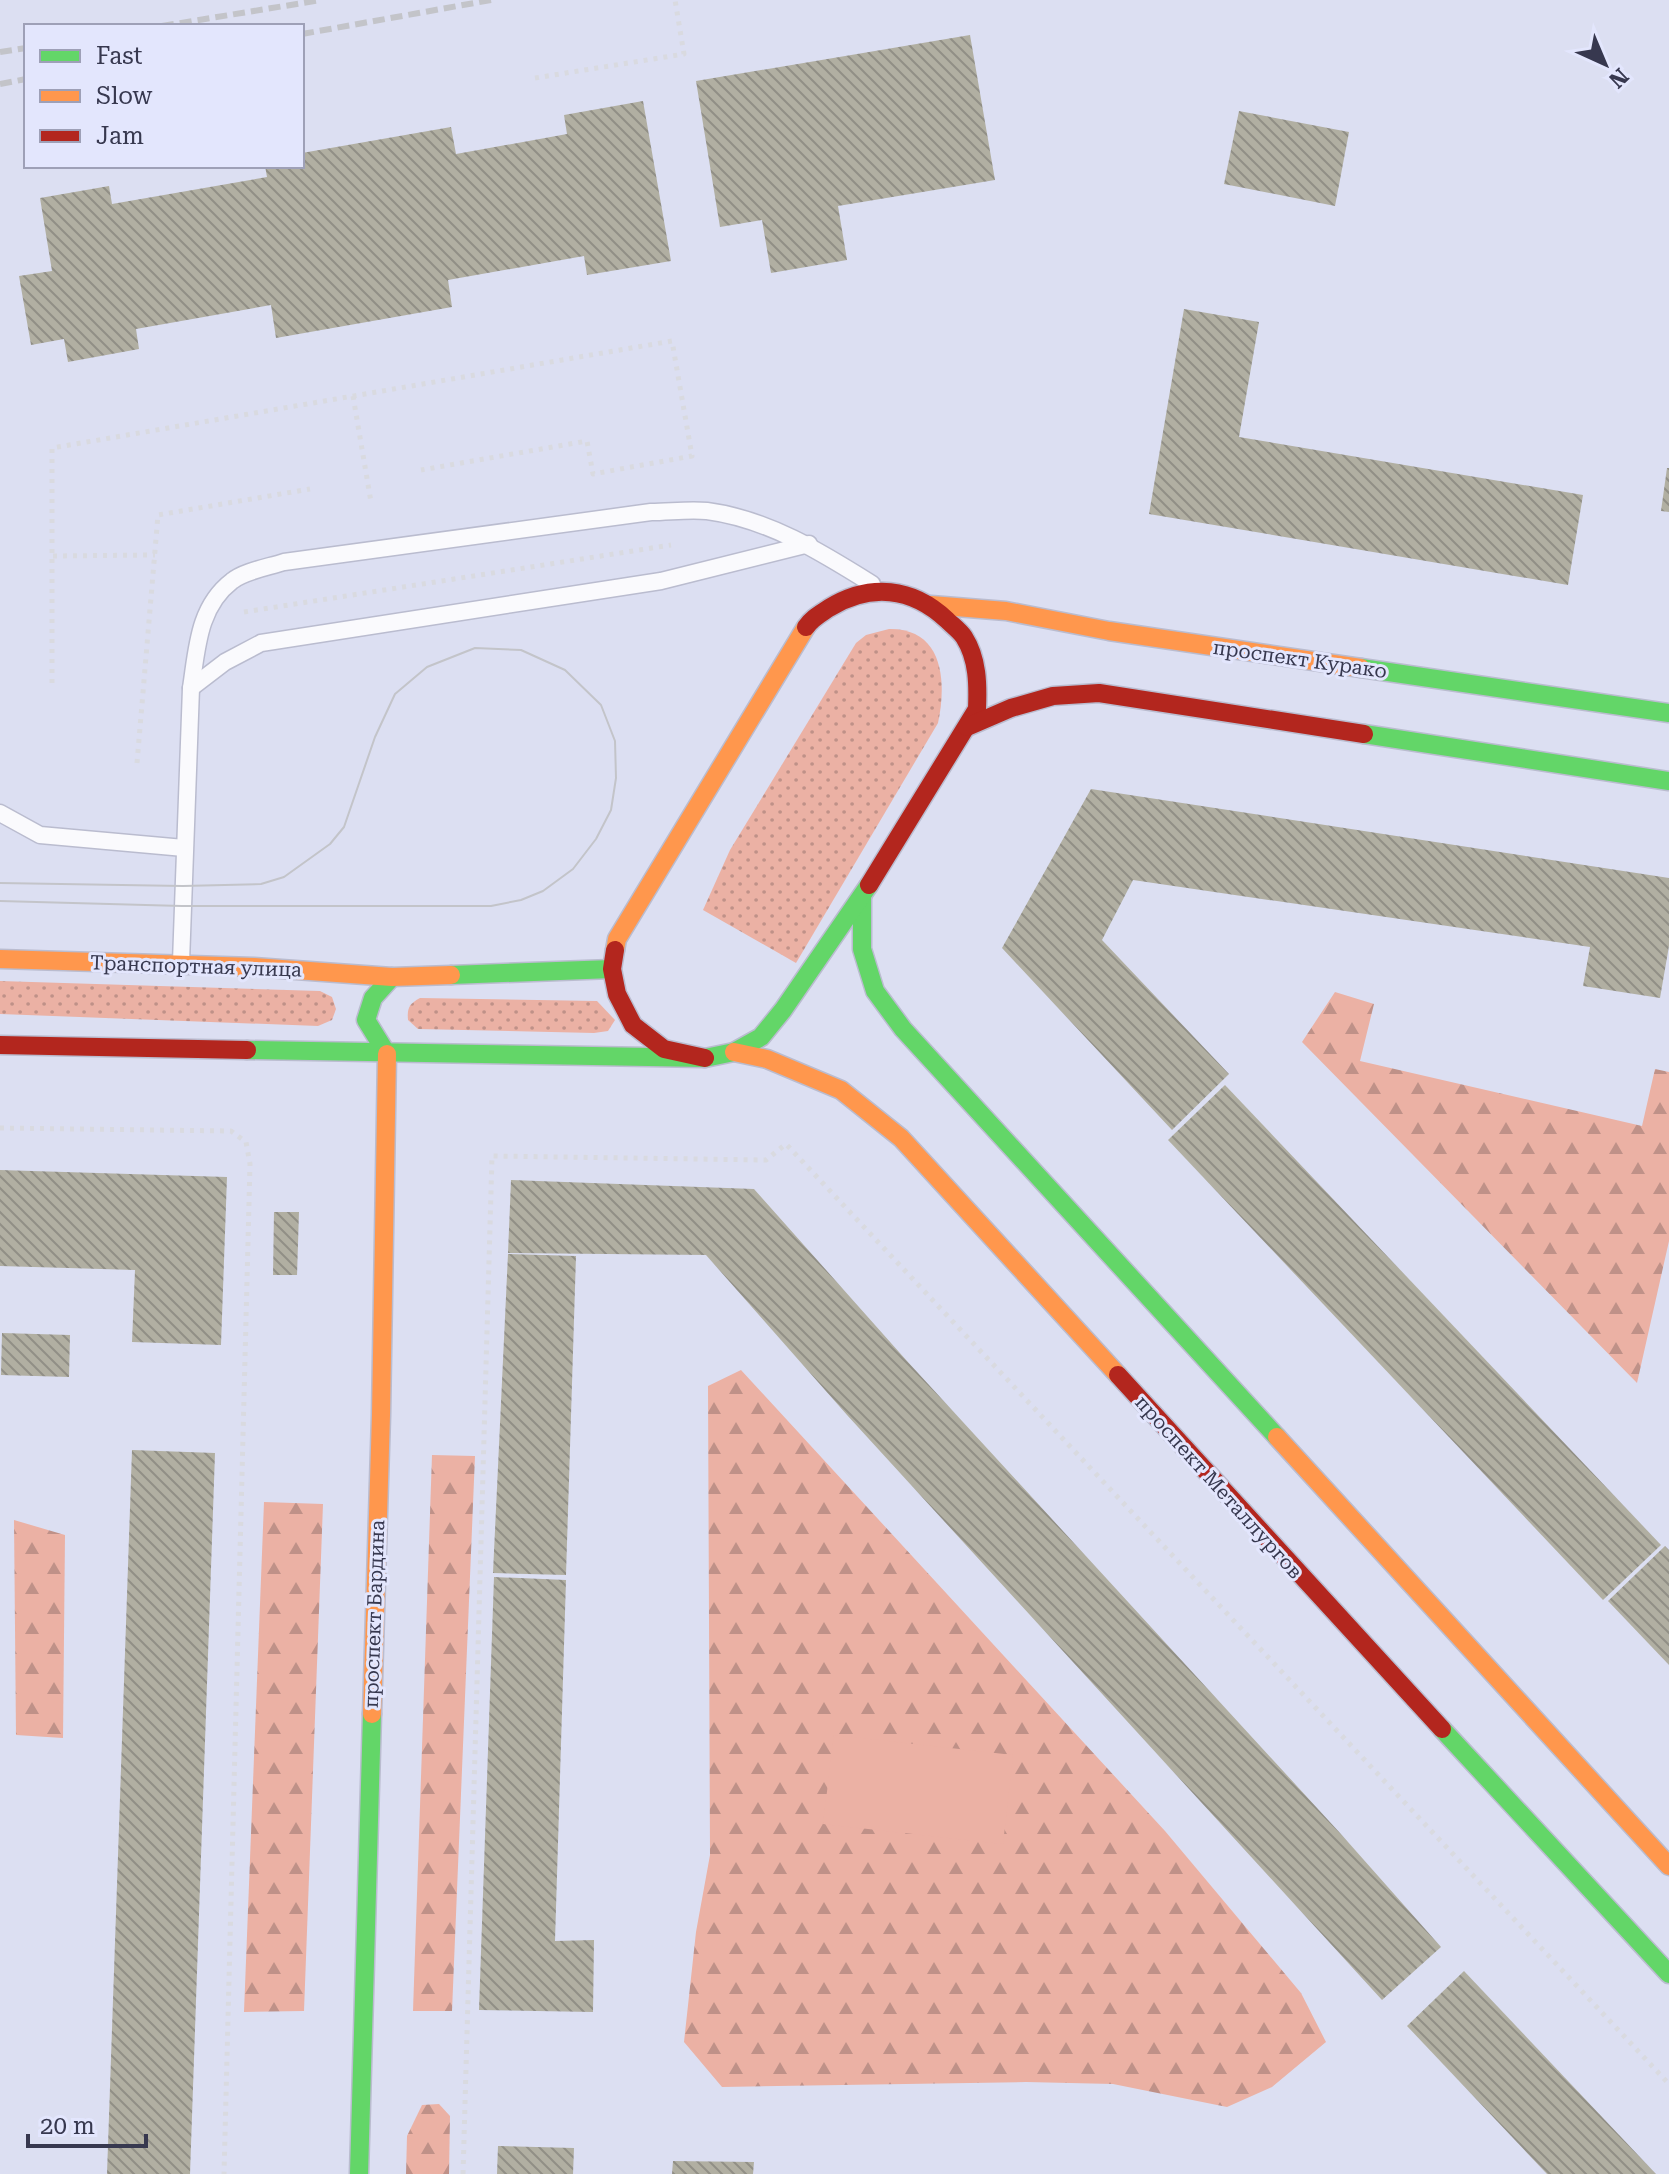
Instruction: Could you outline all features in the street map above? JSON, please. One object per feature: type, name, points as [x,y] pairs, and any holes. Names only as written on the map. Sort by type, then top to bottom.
[{"type":"main road","points":[[0,1045],[705,1058],[734,1052],[761,1037],[783,1010],[862,896],[977,709],[978,675],[964,637],[931,605],[907,595],[884,591],[847,597],[811,619],[617,939],[612,969],[617,994],[633,1025],[664,1049],[705,1058]]},
{"type":"main road","name":"проспект Курако","points":[[931,605],[1006,611],[1109,631],[1669,713]]},
{"type":"main road","points":[[967,727],[1011,708],[1053,696],[1099,693],[1669,781]]},
{"type":"main road","points":[[862,896],[862,949],[875,991],[903,1029],[1669,1866]]},
{"type":"main road","name":"Транспортная улица","points":[[0,959],[181,964],[392,977],[612,969]]},
{"type":"main road","points":[[387,1054],[366,1020],[373,998],[392,977]]},
{"type":"main road","name":"проспект Металлургов","points":[[734,1052],[767,1059],[841,1090],[901,1138],[1669,1974]]},
{"type":"main road","name":"проспект Бардина","points":[[359,2174],[381,1400],[387,1054]]},
{"type":"lane","points":[[181,964],[191,688],[206,611],[233,579],[284,562],[651,512],[707,511],[758,524],[809,544],[884,591]]},
{"type":"lane","points":[[191,688],[225,662],[261,643],[661,581],[809,544]]},
{"type":"lane","points":[[0,813],[40,835],[184,848]]},
{"type":"path","points":[[535,78],[684,54],[675,0]]},
{"type":"path","points":[[52,683],[52,448],[672,341],[692,456],[593,474],[587,441],[421,470]]},
{"type":"path","points":[[353,396],[371,502]]},
{"type":"path","points":[[137,763],[158,515],[310,489]]},
{"type":"path","points":[[244,612],[671,545]]},
{"type":"path","points":[[53,556],[155,555]]},
{"type":"path","points":[[0,1128],[231,1131],[246,1142],[250,1164],[224,2174]]},
{"type":"path","points":[[463,2174],[492,1156],[766,1160],[786,1144],[1669,2084]]},
{"type":"green space","points":[[889,629],[907,631],[921,637],[931,647],[941,675],[938,723],[796,963],[703,910],[730,850],[856,643],[866,635]]},
{"type":"green space","points":[[0,981],[320,991],[332,997],[336,1009],[332,1020],[318,1026],[0,1014]]},
{"type":"green space","points":[[1335,992],[1374,1004],[1360,1061],[1642,1126],[1655,1069],[1669,1072],[1669,1241],[1637,1383],[1302,1042]]},
{"type":"green space","points":[[420,998],[597,1001],[615,1020],[608,1031],[594,1033],[418,1029],[408,1020],[408,1012],[411,1004]]},
{"type":"green space","points":[[741,1370],[1165,1831],[1301,1993],[1326,2042],[1272,2087],[1227,2107],[1113,2084],[1026,2082],[722,2087],[684,2042],[696,1932],[710,1855],[708,1386]]},
{"type":"green space","points":[[432,1455],[475,1456],[452,2011],[413,2011]]},
{"type":"green space","points":[[264,1502],[323,1504],[304,2011],[244,2012]]},
{"type":"green space","points":[[14,1520],[65,1535],[63,1738],[16,1735]]},
{"type":"green space","points":[[834,1735],[1013,1755],[1003,1844],[823,1824]]},
{"type":"green space","points":[[439,2104],[450,2116],[449,2174],[406,2174],[407,2136],[422,2105]]},
{"type":"building","points":[[970,35],[995,180],[838,206],[847,260],[771,273],[762,220],[720,227],[696,81]]},
{"type":"building","points":[[643,101],[671,261],[587,275],[584,256],[448,280],[452,307],[276,338],[271,305],[136,329],[139,349],[68,362],[64,339],[31,345],[19,276],[52,271],[40,198],[109,186],[112,204],[267,177],[265,168],[304,168],[304,153],[451,127],[456,154],[567,134],[564,115]]},
{"type":"building","points":[[1239,111],[1349,132],[1335,206],[1224,184]]},
{"type":"building","points":[[1184,309],[1259,322],[1239,437],[1583,495],[1568,585],[1149,514]]},
{"type":"building","points":[[1669,468],[1669,512],[1661,511]]},
{"type":"building","points":[[1091,789],[1669,878],[1669,946],[1660,998],[1583,986],[1590,947],[1133,880],[1102,940],[1229,1074],[1172,1130],[1002,948]]},
{"type":"building","points":[[1225,1085],[1661,1545],[1603,1600],[1168,1140]]},
{"type":"building","points":[[0,1170],[227,1177],[221,1345],[132,1342],[135,1270],[0,1266]]},
{"type":"building","points":[[511,1180],[754,1189],[1441,1947],[1382,2000],[847,1415],[706,1255],[508,1253]]},
{"type":"building","points":[[274,1212],[299,1212],[297,1275],[273,1275]]},
{"type":"building","points":[[508,1254],[576,1256],[566,1575],[493,1573]]},
{"type":"building","points":[[2,1333],[70,1335],[69,1377],[1,1375]]},
{"type":"building","points":[[132,1450],[215,1453],[190,2174],[107,2174]]},
{"type":"building","points":[[1665,1546],[1669,1550],[1669,1665],[1608,1601]]},
{"type":"building","points":[[494,1577],[566,1580],[555,1941],[594,1940],[593,2012],[479,2010]]},
{"type":"building","points":[[1464,1971],[1656,2174],[1547,2174],[1407,2026]]},
{"type":"building","points":[[498,2146],[574,2148],[573,2174],[497,2174]]},
{"type":"building","points":[[673,2161],[754,2162],[753,2174],[672,2174]]},
{"type":"tram line","points":[[0,883],[183,886],[261,884],[284,877],[330,844],[344,827],[375,737],[395,694],[427,667],[475,648],[521,650],[565,670],[601,705],[615,741],[616,778],[611,810],[596,839],[573,869],[543,891],[521,900],[491,906],[182,906],[0,901]]},
{"type":"railway","points":[[174,24],[321,0]]},
{"type":"railway","points":[[304,34],[491,0]]},
{"type":"railway","points":[[0,52],[24,48]]},
{"type":"railway","points":[[0,84],[24,79]]},
{"type":"traffic: fast","points":[[1361,668],[1669,713]]},
{"type":"traffic: fast","points":[[1364,734],[1669,781]]},
{"type":"traffic: fast","points":[[247,1050],[705,1058],[734,1052],[761,1037],[783,1010],[869,885]]},
{"type":"traffic: fast","points":[[862,896],[862,949],[875,991],[903,1029],[1277,1437]]},
{"type":"traffic: fast","points":[[451,975],[612,969]]},
{"type":"traffic: fast","points":[[387,1054],[366,1020],[373,998],[392,977]]},
{"type":"traffic: fast","points":[[359,2174],[372,1714]]},
{"type":"traffic: fast","points":[[1442,1729],[1669,1974]]},
{"type":"traffic: slow","points":[[931,605],[1006,611],[1109,631],[1361,668]]},
{"type":"traffic: slow","points":[[615,950],[617,939],[806,627]]},
{"type":"traffic: slow","points":[[0,959],[254,967],[392,977],[451,975]]},
{"type":"traffic: slow","points":[[734,1052],[767,1059],[841,1090],[901,1138],[1118,1375]]},
{"type":"traffic: slow","points":[[372,1714],[387,1054]]},
{"type":"traffic: slow","points":[[1277,1437],[1669,1866]]},
{"type":"traffic: jam","points":[[806,627],[844,600],[875,592],[905,595],[934,609],[958,630],[969,645],[975,663],[977,709],[869,885]]},
{"type":"traffic: jam","points":[[967,727],[1011,708],[1053,696],[1099,693],[1364,734]]},
{"type":"traffic: jam","points":[[615,950],[612,969],[617,994],[633,1025],[664,1049],[705,1058]]},
{"type":"traffic: jam","points":[[0,1045],[247,1050]]},
{"type":"traffic: jam","points":[[1118,1375],[1442,1729]]}]
